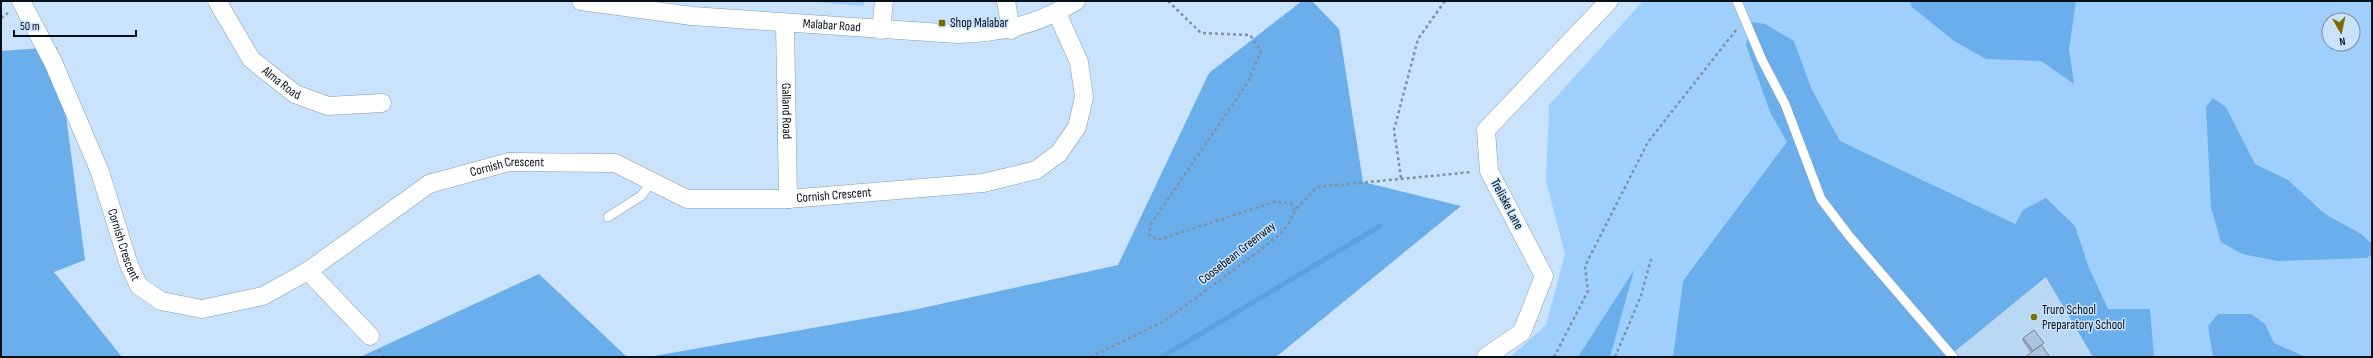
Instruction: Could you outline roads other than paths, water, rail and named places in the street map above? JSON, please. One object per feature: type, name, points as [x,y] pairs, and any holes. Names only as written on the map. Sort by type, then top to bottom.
[{"type":"street","name":"Cornish Crescent","points":[[21,1],[53,62],[100,172],[129,265],[139,286],[161,301],[202,309],[263,296],[308,271],[428,184],[510,162],[615,163],[687,199],[788,199],[983,183],[1036,170],[1059,153],[1077,127],[1084,97],[1079,62],[1057,13]]},
{"type":"street","name":"Alma Road","points":[[217,1],[251,60],[295,94],[328,106],[382,103]]},
{"type":"street","name":"Malabar Road","points":[[581,1],[692,16],[957,34],[989,33],[1011,30],[1037,22],[1057,13],[1076,1]]},
{"type":"street","points":[[881,30],[884,1]]},
{"type":"street","points":[[1006,1],[1011,30]]},
{"type":"street","name":"Treliske Lane","points":[[1486,357],[1522,332],[1544,276],[1489,171],[1486,130],[1609,1]]},
{"type":"street","name":"Galland Road","points":[[785,23],[788,199]]},
{"type":"street","points":[[308,271],[370,336]]},
{"type":"lane","points":[[1737,1],[1762,60],[1785,104],[1821,199],[1850,237],[1953,357]]},
{"type":"lane","points":[[608,217],[641,196],[652,182]]},
{"type":"waterway","points":[[1162,357],[1380,226]]},
{"type":"place","name":"Shop Malabar","points":[[942,23]]},
{"type":"place","name":"Truro School Preparatory School","points":[[2034,317]]}]
